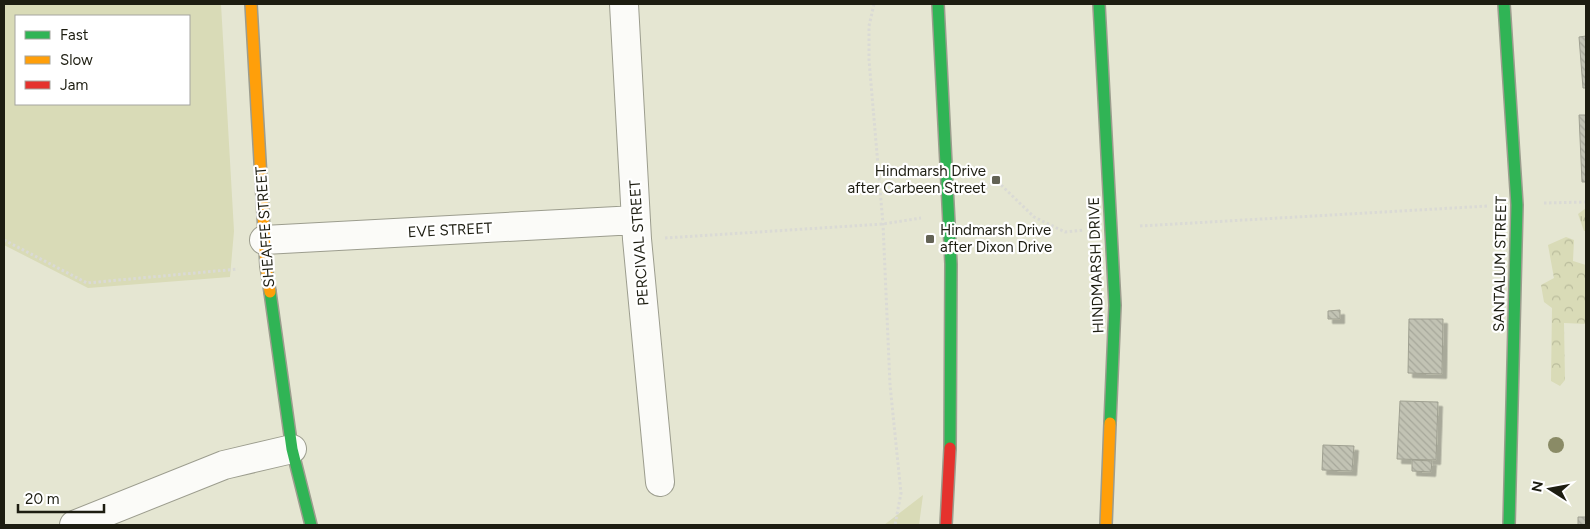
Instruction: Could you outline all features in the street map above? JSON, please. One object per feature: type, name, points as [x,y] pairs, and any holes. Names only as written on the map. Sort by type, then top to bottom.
[{"type":"street","name":"SHEAFFE STREET","points":[[251,4],[266,266],[292,449],[311,525]]},
{"type":"street","name":"PERCIVAL STREET","points":[[624,4],[636,230],[660,482]]},
{"type":"street","points":[[938,4],[950,213],[952,428],[946,525]]},
{"type":"street","name":"HINDMARSH DRIVE","points":[[1099,4],[1115,305],[1106,525]]},
{"type":"street","name":"SANTALUM STREET","points":[[1504,4],[1517,205],[1509,525]]},
{"type":"street","name":"EVE STREET","points":[[264,240],[636,230]]},
{"type":"street","points":[[74,525],[224,465],[292,449]]},
{"type":"path","points":[[874,4],[868,26],[869,60],[883,224],[890,385],[901,493],[896,525]]},
{"type":"path","points":[[636,230],[883,224],[950,213],[996,180],[1034,216],[1065,232],[1586,202]]},
{"type":"path","points":[[4,240],[87,283],[266,266]]},
{"type":"green space","points":[[4,4],[221,4],[234,231],[230,277],[88,288],[4,245]]},
{"type":"green space","points":[[1586,208],[1586,231],[1584,231],[1578,214]]},
{"type":"green space","points":[[1566,237],[1574,240],[1573,261],[1586,265],[1586,324],[1564,323],[1565,380],[1560,386],[1551,381],[1552,308],[1544,302],[1541,285],[1554,278],[1548,245]]},
{"type":"green space","points":[[923,495],[919,525],[884,525]]},
{"type":"building","points":[[1586,36],[1586,88],[1583,88],[1579,37]]},
{"type":"building","points":[[1579,115],[1586,115],[1586,182],[1582,182]]},
{"type":"building","points":[[1340,310],[1340,319],[1328,319],[1328,311]]},
{"type":"building","points":[[1409,319],[1443,319],[1442,374],[1408,373]]},
{"type":"building","points":[[1400,401],[1438,402],[1436,460],[1397,459]]},
{"type":"building","points":[[1323,445],[1354,446],[1352,471],[1322,470]]},
{"type":"building","points":[[1412,460],[1432,461],[1431,472],[1412,471]]},
{"type":"building","points":[[1578,517],[1586,517],[1586,525],[1578,525]]},
{"type":"traffic: fast","points":[[938,4],[951,264],[950,448]]},
{"type":"traffic: fast","points":[[1099,4],[1115,305],[1110,423]]},
{"type":"traffic: fast","points":[[1504,4],[1517,205],[1509,525]]},
{"type":"traffic: fast","points":[[270,292],[292,449],[311,525]]},
{"type":"traffic: slow","points":[[251,4],[266,266],[270,292]]},
{"type":"traffic: slow","points":[[1106,525],[1110,423]]},
{"type":"traffic: jam","points":[[946,525],[950,448]]},
{"type":"place","name":"Hindmarsh Drive after Carbeen Street","points":[[996,180]]},
{"type":"place","name":"Hindmarsh Drive after Dixon Drive","points":[[930,239]]}]
